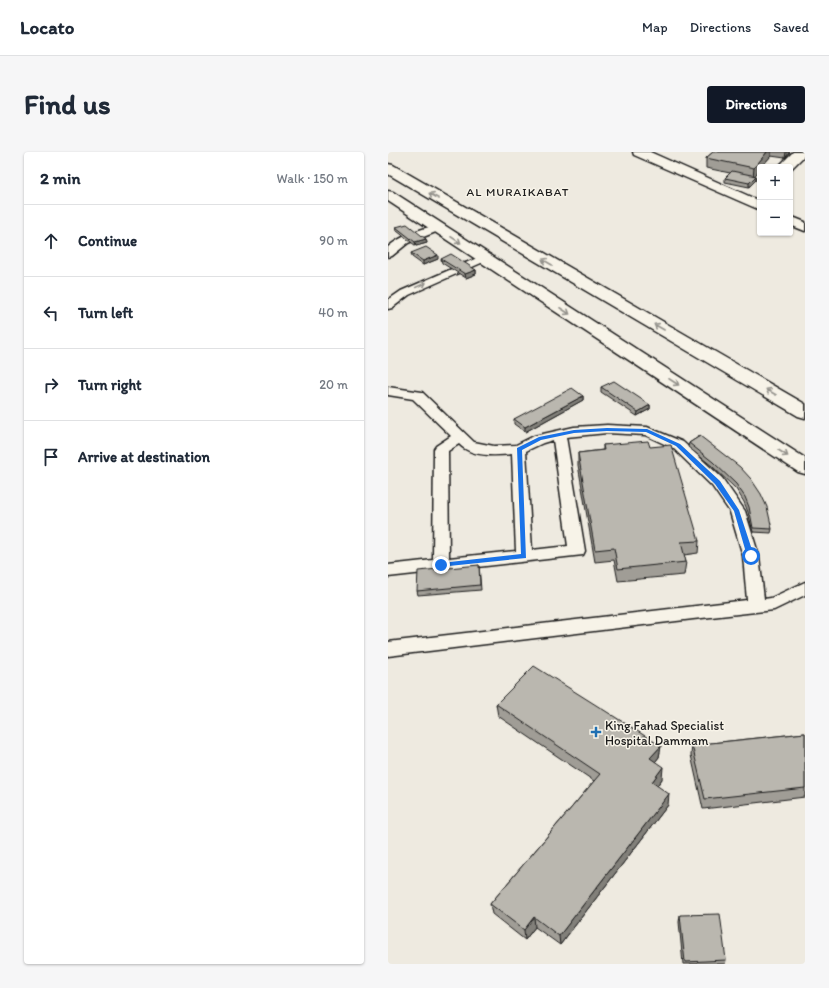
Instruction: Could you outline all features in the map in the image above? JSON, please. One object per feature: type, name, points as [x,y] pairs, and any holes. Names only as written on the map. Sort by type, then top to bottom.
[{"type":"street","points":[[639,152],[755,204]]},
{"type":"street","points":[[789,164],[801,152]]},
{"type":"street","points":[[392,173],[805,412]]},
{"type":"street","points":[[388,195],[805,467]]},
{"type":"street","points":[[793,221],[805,227]]},
{"type":"lane","points":[[388,254],[392,248],[412,237],[437,228]]},
{"type":"lane","points":[[388,304],[405,292],[484,258]]},
{"type":"lane","points":[[388,391],[417,395],[469,446],[494,451],[519,449],[539,439],[574,431],[607,429],[647,431],[678,445],[718,482],[737,511],[751,556],[756,606]]},
{"type":"lane","points":[[388,571],[577,551],[559,435]]},
{"type":"lane","points":[[441,565],[441,449],[460,437]]},
{"type":"lane","points":[[519,449],[524,556]]},
{"type":"lane","points":[[388,649],[693,612],[774,604],[805,588]]},
{"type":"building","points":[[713,152],[767,152],[754,168],[706,158]]},
{"type":"building","points":[[732,171],[756,176],[749,183],[725,178]]},
{"type":"building","points":[[407,224],[426,239],[415,242],[396,227]]},
{"type":"building","points":[[426,247],[438,255],[423,261],[411,253]]},
{"type":"building","points":[[451,254],[476,270],[465,274],[441,259]]},
{"type":"building","points":[[614,381],[650,405],[638,412],[601,387]]},
{"type":"building","points":[[572,388],[583,396],[525,427],[514,419]]},
{"type":"building","points":[[700,436],[740,467],[751,479],[761,494],[767,507],[772,529],[753,528],[749,507],[745,497],[736,484],[713,462],[689,443]]},
{"type":"building","points":[[648,441],[650,447],[671,445],[699,541],[681,542],[686,562],[618,569],[614,548],[595,550],[578,453],[604,450],[603,445]]},
{"type":"building","points":[[479,565],[480,585],[417,591],[418,571]]},
{"type":"building","points":[[534,666],[661,746],[650,758],[663,767],[652,782],[669,794],[559,936],[534,917],[524,930],[490,904],[600,774],[496,704]]},
{"type":"building","points":[[805,733],[805,788],[705,799],[692,745]]},
{"type":"building","points":[[720,914],[726,960],[685,962],[680,915]]},
{"type":"place","name":"King Fahad Specialist Hospital Dammam","points":[[596,732]]},
{"type":"district","name":"AL MURAIKABAT","points":[[518,192]]},
{"type":"route","points":[[441,565],[524,556],[519,449],[539,439],[574,431],[607,429],[647,431],[678,445],[718,482],[737,511],[751,556]]}]
